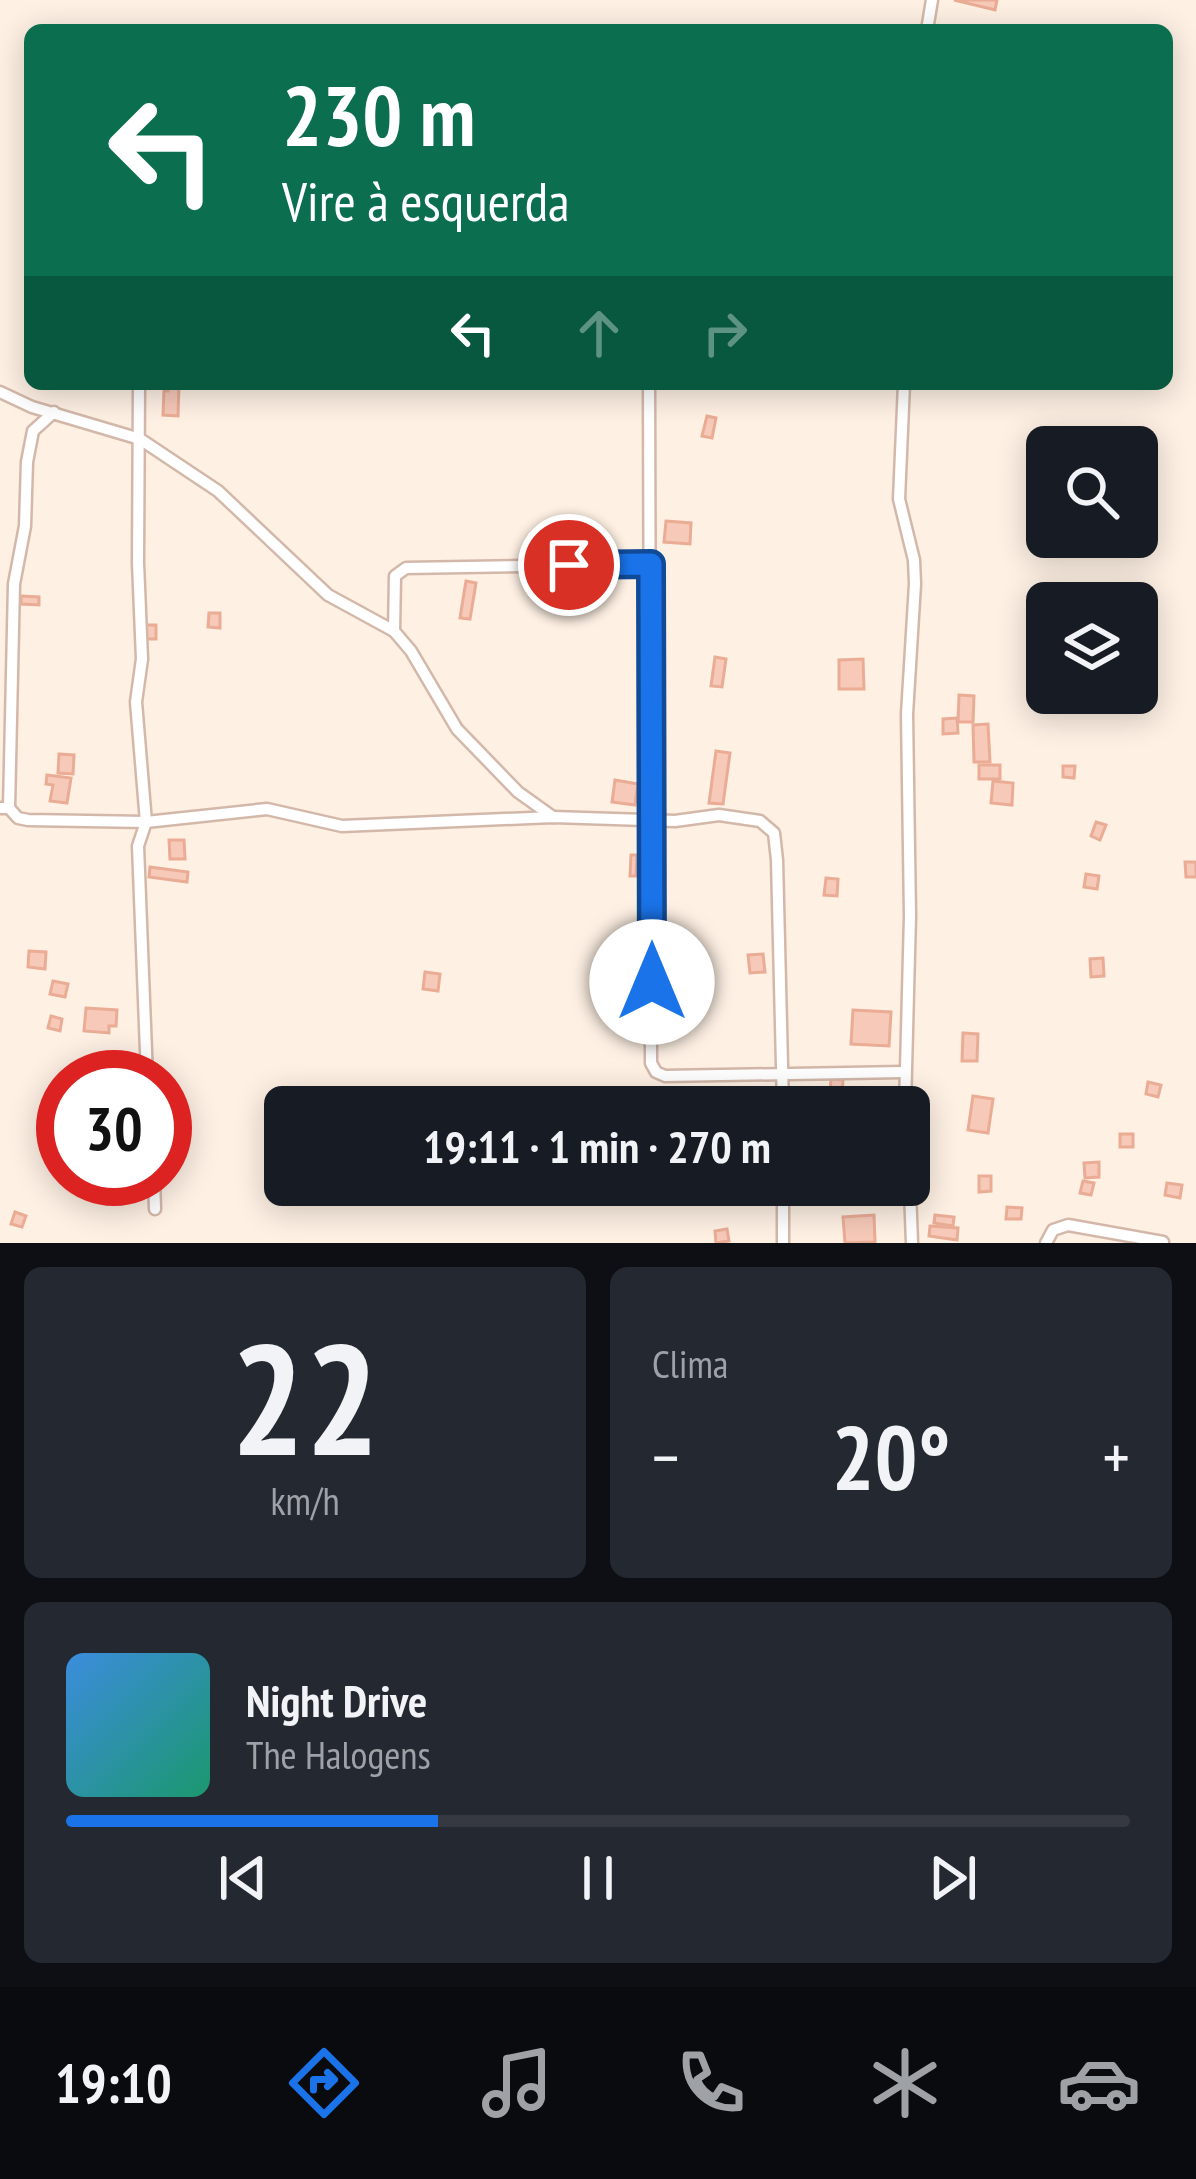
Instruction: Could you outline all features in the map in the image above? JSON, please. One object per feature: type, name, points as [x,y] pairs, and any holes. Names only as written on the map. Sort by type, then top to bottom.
[{"type":"street","points":[[139,390],[142,659],[136,702],[146,822],[138,846],[146,1050]]},
{"type":"street","points":[[650,390],[651,1063],[665,1076],[904,1072]]},
{"type":"street","points":[[904,390],[899,499],[915,584],[907,714],[910,916],[904,1086]]},
{"type":"street","points":[[0,392],[140,439],[218,491],[328,595],[394,631],[457,729],[518,791],[553,817]]},
{"type":"street","points":[[54,412],[40,422],[29,440],[25,526],[14,584],[5,808],[28,820],[146,822],[267,809],[342,826],[553,817],[652,821],[740,815],[760,821],[774,833],[784,1086]]},
{"type":"street","points":[[394,631],[395,576],[406,568],[651,564]]},
{"type":"street","points":[[783,1206],[783,1243]]},
{"type":"street","points":[[911,1206],[912,1243]]},
{"type":"street","points":[[1046,1243],[1053,1230],[1068,1225],[1163,1242]]},
{"type":"building","points":[[954,0],[997,0],[995,10]]},
{"type":"building","points":[[179,390],[178,416],[163,415],[164,391]]},
{"type":"building","points":[[707,416],[716,418],[712,438],[702,436]]},
{"type":"building","points":[[666,521],[691,523],[690,544],[664,542]]},
{"type":"building","points":[[466,581],[476,583],[470,619],[460,618]]},
{"type":"building","points":[[21,596],[39,597],[39,605],[21,604]]},
{"type":"building","points":[[209,613],[220,613],[220,628],[208,627]]},
{"type":"building","points":[[146,625],[156,625],[156,639],[146,639]]},
{"type":"building","points":[[715,657],[726,659],[722,687],[711,686]]},
{"type":"building","points":[[863,659],[864,689],[839,689],[839,660]]},
{"type":"building","points":[[959,695],[974,696],[973,722],[958,722]]},
{"type":"building","points":[[957,718],[958,733],[943,734],[943,719]]},
{"type":"building","points":[[988,724],[990,762],[974,762],[973,725]]},
{"type":"building","points":[[716,751],[730,753],[723,804],[709,803]]},
{"type":"building","points":[[59,754],[74,755],[73,774],[58,773]]},
{"type":"building","points":[[979,765],[1000,765],[1000,779],[979,779]]},
{"type":"building","points":[[1063,766],[1075,766],[1074,778],[1063,777]]},
{"type":"building","points":[[47,775],[71,778],[67,803],[50,801],[53,785],[46,784]]},
{"type":"building","points":[[615,780],[638,784],[635,805],[612,802]]},
{"type":"building","points":[[993,781],[1013,783],[1012,805],[991,803]]},
{"type":"building","points":[[1096,822],[1106,825],[1100,840],[1091,836]]},
{"type":"building","points":[[169,840],[184,840],[185,859],[170,859]]},
{"type":"building","points":[[631,855],[637,855],[636,876],[630,876]]},
{"type":"building","points":[[1185,862],[1196,862],[1196,877],[1186,877]]},
{"type":"building","points":[[150,867],[188,872],[187,882],[149,877]]},
{"type":"building","points":[[1086,874],[1099,876],[1097,889],[1084,887]]},
{"type":"building","points":[[826,878],[838,879],[837,896],[824,895]]},
{"type":"building","points":[[29,951],[46,952],[45,969],[28,967]]},
{"type":"building","points":[[763,954],[765,972],[750,973],[748,955]]},
{"type":"building","points":[[1103,958],[1104,976],[1091,977],[1090,959]]},
{"type":"building","points":[[425,972],[440,974],[438,991],[423,989]]},
{"type":"building","points":[[53,981],[68,984],[65,997],[50,994]]},
{"type":"building","points":[[86,1008],[117,1010],[116,1026],[109,1026],[109,1033],[84,1031]]},
{"type":"building","points":[[853,1010],[891,1012],[889,1046],[851,1044]]},
{"type":"building","points":[[51,1016],[62,1019],[60,1031],[48,1028]]},
{"type":"building","points":[[963,1033],[978,1034],[977,1061],[962,1061]]},
{"type":"building","points":[[1148,1082],[1161,1085],[1158,1097],[1146,1094]]},
{"type":"building","points":[[973,1096],[993,1099],[988,1133],[968,1130]]},
{"type":"building","points":[[1120,1134],[1133,1134],[1133,1147],[1120,1147]]},
{"type":"building","points":[[1099,1162],[1099,1177],[1085,1178],[1084,1163]]},
{"type":"building","points":[[979,1176],[991,1176],[991,1191],[979,1192]]},
{"type":"building","points":[[1083,1181],[1094,1183],[1091,1195],[1080,1193]]},
{"type":"building","points":[[1167,1183],[1182,1185],[1180,1198],[1165,1195]]},
{"type":"building","points":[[1007,1207],[1022,1208],[1021,1219],[1006,1219]]},
{"type":"building","points":[[15,1212],[26,1216],[22,1227],[11,1224]]},
{"type":"building","points":[[874,1215],[875,1242],[845,1243],[843,1217]]},
{"type":"building","points":[[935,1215],[954,1217],[953,1226],[934,1223]]},
{"type":"building","points":[[930,1226],[958,1228],[957,1240],[929,1236]]},
{"type":"building","points":[[727,1229],[729,1241],[716,1243],[715,1231]]},
{"type":"route","points":[[569,565],[651,564],[652,982]]}]
